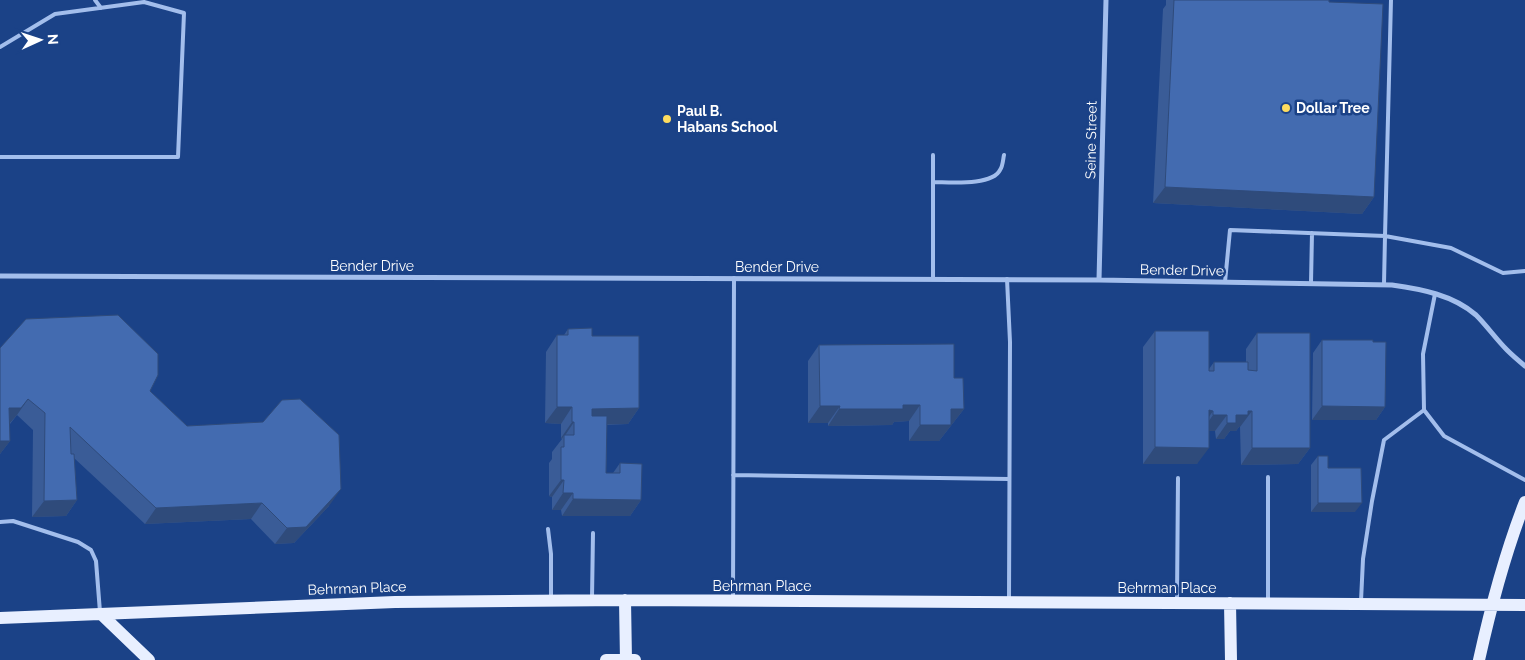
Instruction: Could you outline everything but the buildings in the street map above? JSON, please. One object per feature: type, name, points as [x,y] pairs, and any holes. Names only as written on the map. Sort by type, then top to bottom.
[{"type":"main road","points":[[1479,660],[1491,605],[1508,548],[1525,502]]},
{"type":"main road","name":"Behrman Place","points":[[0,618],[395,602],[592,600],[1525,604]]},
{"type":"main road","points":[[626,600],[626,660]]},
{"type":"main road","points":[[1230,603],[1231,660]]},
{"type":"main road","points":[[100,614],[149,660]]},
{"type":"main road","points":[[606,660],[635,660]]},
{"type":"street","name":"Seine Street","points":[[1099,280],[1106,0]]},
{"type":"street","name":"Bender Drive","points":[[0,276],[1007,279],[1384,284],[1417,288],[1452,300],[1477,316],[1507,350],[1525,366]]},
{"type":"lane","points":[[95,0],[101,8]]},
{"type":"lane","points":[[1384,284],[1391,0]]},
{"type":"lane","points":[[0,47],[55,14],[144,2],[184,13],[178,157],[0,157]]},
{"type":"lane","points":[[933,154],[933,279]]},
{"type":"lane","points":[[933,182],[980,181],[993,178],[1000,170],[1004,155]]},
{"type":"lane","points":[[1225,282],[1230,230],[1385,236],[1451,248],[1503,273],[1525,271]]},
{"type":"lane","points":[[1311,283],[1312,233]]},
{"type":"lane","points":[[733,601],[734,278]]},
{"type":"lane","points":[[1007,279],[1010,342],[1009,602]]},
{"type":"lane","points":[[1435,294],[1422,354],[1424,410],[1444,436],[1525,480]]},
{"type":"lane","points":[[1361,604],[1363,559],[1384,440],[1424,410]]},
{"type":"lane","points":[[733,475],[1009,479]]},
{"type":"lane","points":[[1268,477],[1268,603]]},
{"type":"lane","points":[[1177,603],[1178,478]]},
{"type":"lane","points":[[0,522],[13,521],[78,542],[91,550],[96,561],[100,614]]},
{"type":"lane","points":[[548,529],[551,554],[551,601]]},
{"type":"lane","points":[[592,600],[593,533]]},
{"type":"place","name":"Dollar Tree","points":[[1286,108]]},
{"type":"place","name":"Paul B. Habans School","points":[[667,119]]}]
